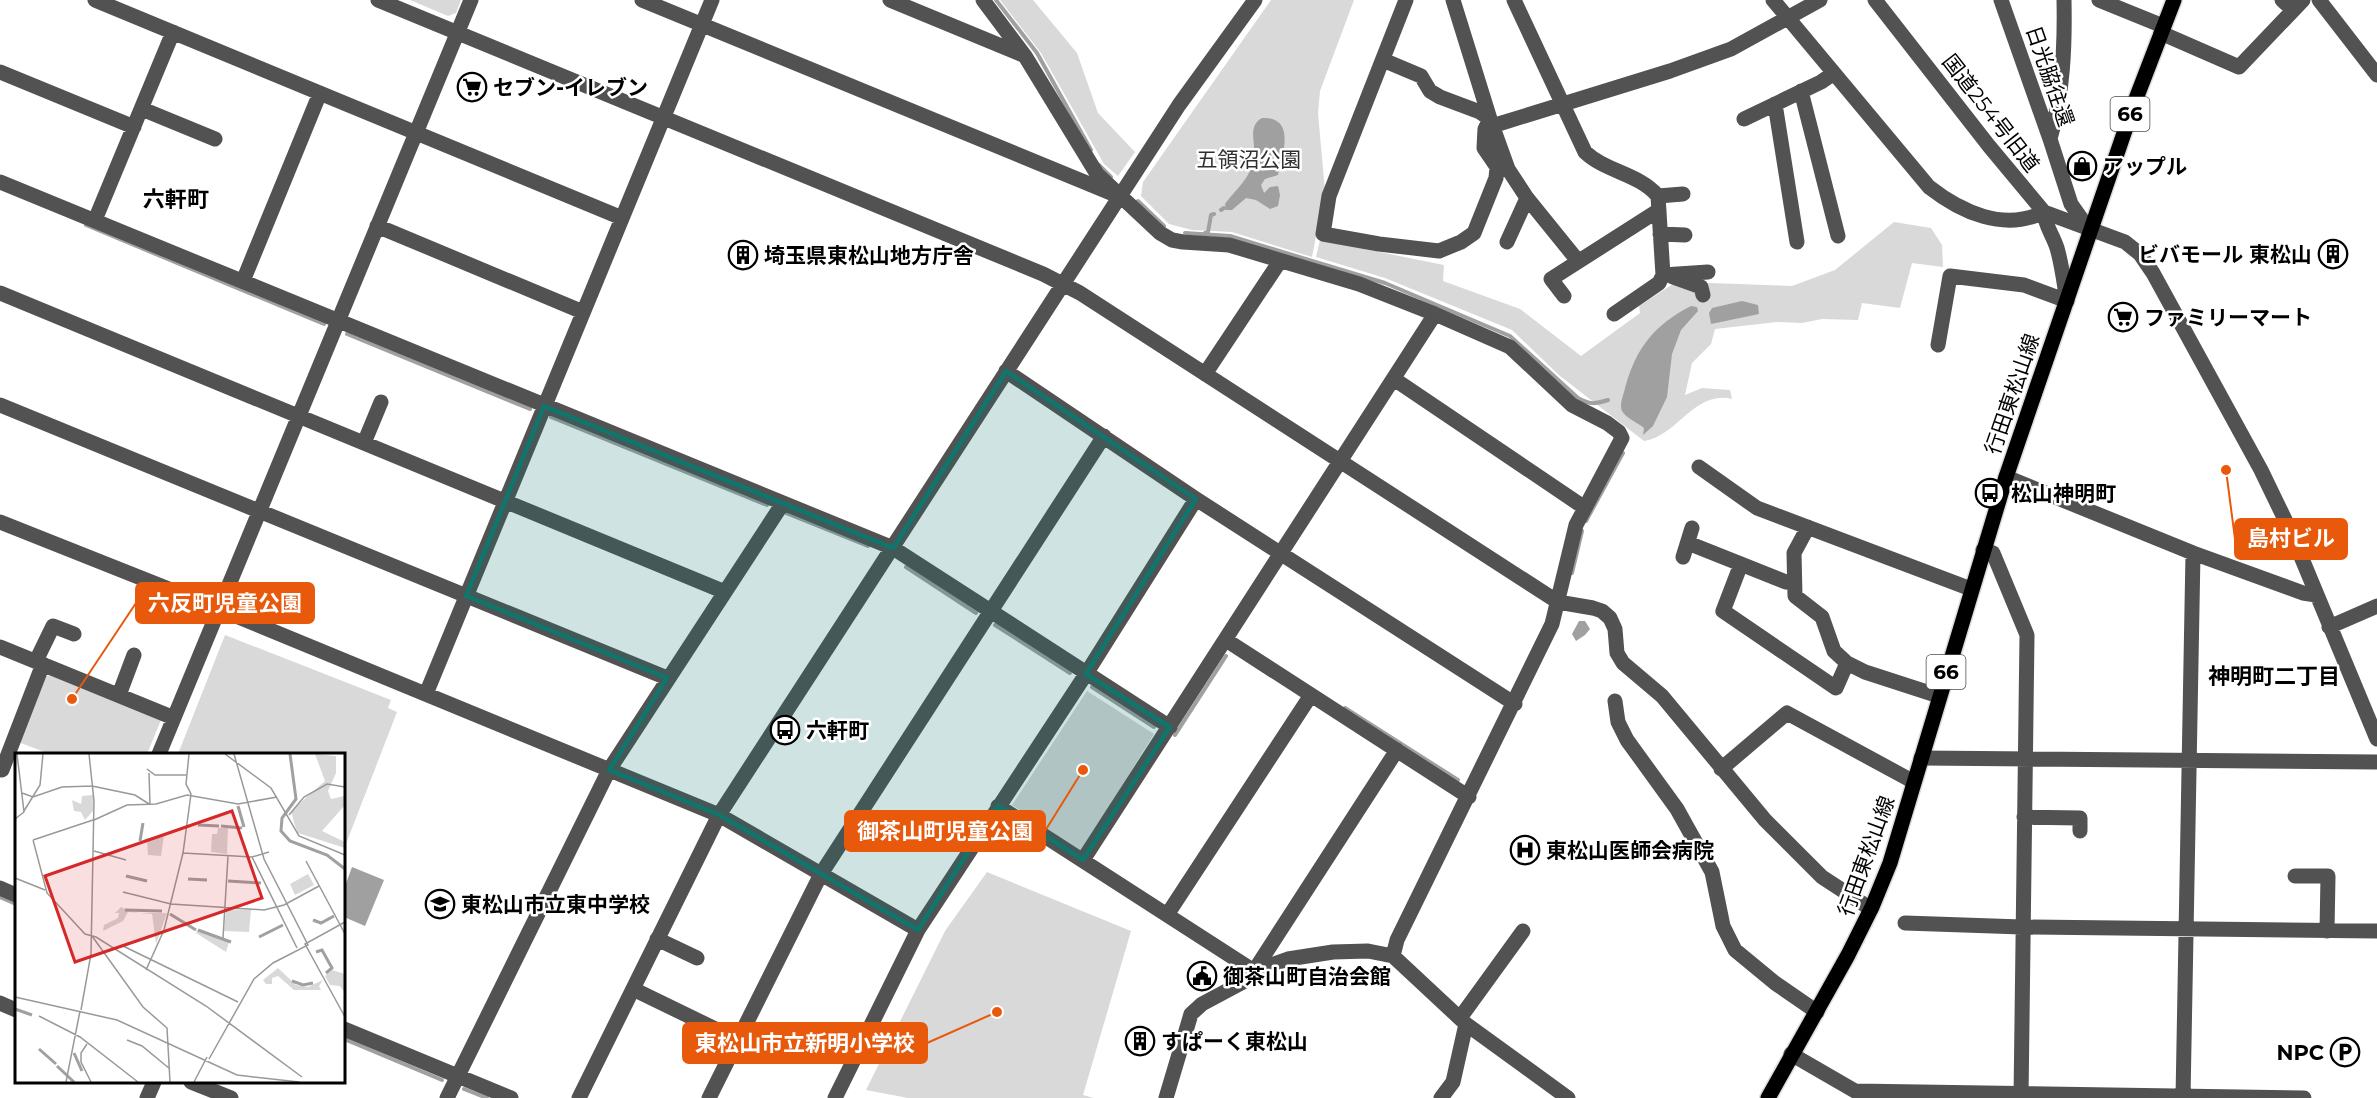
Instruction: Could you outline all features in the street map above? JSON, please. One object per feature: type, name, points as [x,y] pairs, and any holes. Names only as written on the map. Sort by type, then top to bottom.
[{"type":"main road","name":"行田東松山線","points":[[1768,1098],[1871,909],[1890,862],[2006,477],[2091,230],[2174,0]]},
{"type":"street","points":[[95,0],[121,5],[173,32],[622,218]]},
{"type":"street","points":[[378,0],[1064,283],[1558,602],[1602,611],[1610,618],[1615,629],[1617,652],[1623,663],[1662,696],[1764,820],[1822,877],[1871,909]]},
{"type":"street","points":[[159,753],[471,0]]},
{"type":"street","points":[[642,0],[1119,197]]},
{"type":"street","points":[[426,694],[711,0]]},
{"type":"street","points":[[890,0],[1025,56]]},
{"type":"street","points":[[983,0],[1025,56],[1097,174],[1160,233],[1172,240],[1229,245],[1359,284],[1435,314],[1510,347],[1572,405],[1619,432],[1621,442],[1576,525],[1552,624],[1515,704],[1397,940],[1393,956]]},
{"type":"street","points":[[579,1098],[719,815],[1179,105],[1255,0]]},
{"type":"street","points":[[1406,0],[1329,196],[1323,234],[1378,244],[1438,251],[1461,242],[1474,233],[1497,178],[1497,167],[1484,147],[1485,129],[1491,122],[1670,71],[1731,49],[1820,0]]},
{"type":"street","points":[[1453,0],[1508,169],[1527,198],[1578,261]]},
{"type":"street","points":[[1514,0],[1585,152],[1599,163],[1641,182],[1659,203],[1665,275],[1659,284],[1614,314]]},
{"type":"street","points":[[1773,0],[1922,179],[1942,197],[1976,214],[1995,220],[2030,219],[2044,212],[2044,221],[2056,245],[2061,262],[2067,301],[2024,285],[1950,276],[1938,345]]},
{"type":"street","name":"国道254号旧道","points":[[1875,0],[1989,146],[2044,212],[2125,242],[2140,254],[2153,273],[2261,470],[2290,530],[2377,739]]},
{"type":"street","name":"日光脇往還","points":[[2001,0],[2071,204],[2091,230]]},
{"type":"street","points":[[2050,139],[2058,110],[2065,37],[2064,0]]},
{"type":"street","points":[[2098,0],[2239,67],[2298,5],[2282,0]]},
{"type":"street","points":[[2319,0],[2377,75]]},
{"type":"street","points":[[96,220],[173,32]]},
{"type":"street","points":[[1383,60],[1421,76],[1430,91],[1480,112],[1491,122]]},
{"type":"street","points":[[0,72],[134,127]]},
{"type":"street","points":[[1744,119],[1821,82],[1834,73]]},
{"type":"street","points":[[1801,91],[1838,236]]},
{"type":"street","points":[[243,281],[320,93]]},
{"type":"street","points":[[1775,104],[1797,242]]},
{"type":"street","points":[[142,109],[215,139]]},
{"type":"street","points":[[0,182],[892,548],[1170,727]]},
{"type":"street","points":[[1564,296],[1551,279],[1659,203],[1683,195]]},
{"type":"street","points":[[1507,242],[1527,198]]},
{"type":"street","points":[[377,226],[583,312]]},
{"type":"street","points":[[1660,234],[1685,235]]},
{"type":"street","points":[[1205,374],[1280,261]]},
{"type":"street","points":[[1665,275],[1708,272]]},
{"type":"street","points":[[1665,275],[1701,287],[1703,295]]},
{"type":"street","points":[[0,293],[724,592]]},
{"type":"street","points":[[1083,860],[1435,314]]},
{"type":"street","points":[[1006,371],[1196,499],[1515,704]]},
{"type":"street","points":[[1394,379],[1585,508]]},
{"type":"street","points":[[364,443],[381,402]]},
{"type":"street","points":[[0,405],[668,678]]},
{"type":"street","points":[[709,1098],[821,874],[1104,436]]},
{"type":"street","points":[[1699,467],[1757,508],[1971,589]]},
{"type":"street","points":[[2006,477],[2193,553],[2303,593],[2316,595]]},
{"type":"street","points":[[835,1098],[918,930],[1086,674],[1196,499]]},
{"type":"street","points":[[447,1098],[609,770],[783,504]]},
{"type":"street","points":[[0,522],[219,609],[719,815],[918,930]]},
{"type":"street","points":[[1808,527],[1794,553],[1795,596],[1822,617],[1834,651],[1847,663],[1865,672],[1939,696]]},
{"type":"street","points":[[1688,543],[1786,582],[1794,583]]},
{"type":"street","points":[[1983,550],[1993,554],[2026,635],[2021,1096]]},
{"type":"street","points":[[2183,1097],[2193,553]]},
{"type":"street","points":[[1741,564],[1723,611],[1836,688],[1847,663]]},
{"type":"street","points":[[2329,627],[2377,606]]},
{"type":"street","points":[[6,771],[53,626],[74,634]]},
{"type":"street","points":[[1226,640],[1469,797]]},
{"type":"street","points":[[0,647],[174,718]]},
{"type":"street","points":[[118,695],[134,655]]},
{"type":"street","points":[[1167,915],[1311,695]]},
{"type":"street","points":[[1615,701],[1618,722],[1626,740],[1677,808],[1712,872],[1723,926],[1735,950],[1775,983],[1817,1011]]},
{"type":"street","points":[[1721,769],[1787,713],[1914,782]]},
{"type":"street","points":[[1166,1098],[1191,1014],[1202,1004],[1245,981],[1254,971],[1397,750]]},
{"type":"street","points":[[1921,758],[2377,762]]},
{"type":"street","points":[[999,806],[1254,971]]},
{"type":"street","points":[[2024,817],[2080,818],[2080,831]]},
{"type":"street","points":[[2295,876],[2328,876],[2327,931]]},
{"type":"street","points":[[0,888],[15,895]]},
{"type":"street","points":[[1905,923],[2022,927],[2377,931]]},
{"type":"street","points":[[1441,1098],[1453,1082],[1463,1021],[1523,931]]},
{"type":"street","points":[[657,939],[697,958]]},
{"type":"street","points":[[1254,971],[1288,959],[1333,952],[1368,951],[1393,956],[1463,1021],[1568,1098]]},
{"type":"street","points":[[633,989],[738,1040]]},
{"type":"street","points":[[0,1003],[15,1010]]},
{"type":"street","points":[[345,1029],[511,1098]]},
{"type":"street","points":[[1791,1054],[1855,1095],[2304,1098]]},
{"type":"street","points":[[147,1098],[154,1083]]},
{"type":"street","points":[[194,1083],[231,1098]]},
{"type":"highlighted area","points":[[1006,371],[1196,499],[1086,674],[1170,727],[1083,860],[998,806],[918,930],[719,815],[609,770],[667,678],[466,596],[544,406],[893,548]]},
{"type":"green space","points":[[410,0],[461,0],[456,13],[448,16]]},
{"type":"green space","points":[[1000,0],[1033,0],[1077,53],[1098,113],[1135,152],[1118,176],[1104,164],[1041,53]]},
{"type":"green space","name":"五領沼公園","points":[[1271,0],[1354,0],[1320,91],[1318,113],[1325,191],[1312,257],[1232,232],[1192,230],[1169,224],[1141,196],[1143,182]]},
{"type":"green space","points":[[1894,222],[1931,228],[1942,245],[1943,267],[1912,263],[1900,308],[1862,303],[1858,320],[1822,319],[1802,323],[1777,322],[1715,329],[1711,344],[1692,363],[1685,395],[1702,388],[1730,390],[1732,399],[1719,398],[1707,401],[1656,438],[1644,441],[1560,376],[1512,330],[1385,278],[1316,257],[1320,240],[1444,265],[1443,281],[1520,309],[1581,356],[1640,313],[1639,306],[1673,284],[1792,286],[1835,270]]},
{"type":"green space","points":[[225,635],[391,700],[388,708],[397,712],[345,846],[345,753],[178,753]]},
{"type":"green space","points":[[50,675],[161,720],[147,753],[47,753],[18,742],[44,677]]},
{"type":"green space","points":[[1087,691],[1154,734],[1081,852],[1012,805]]},
{"type":"green space","points":[[987,872],[1131,931],[1083,1095],[1094,1098],[908,1098],[866,1090],[945,931]]},
{"type":"shaded area","points":[[1262,118],[1273,119],[1280,123],[1285,139],[1278,175],[1265,179],[1261,185],[1264,193],[1270,187],[1278,186],[1280,195],[1278,206],[1270,209],[1256,200],[1246,198],[1232,210],[1226,210],[1225,204],[1250,171],[1254,157],[1253,130],[1257,121]]},
{"type":"shaded area","points":[[1742,301],[1758,305],[1759,314],[1711,324],[1709,313],[1712,308]]},
{"type":"shaded area","points":[[1691,306],[1697,307],[1698,311],[1681,330],[1672,354],[1667,397],[1653,426],[1643,435],[1644,428],[1626,416],[1621,408],[1629,374],[1648,339],[1667,321]]},
{"type":"shaded area","points":[[1579,621],[1585,621],[1590,629],[1576,641],[1572,634]]},
{"type":"shaded area","points":[[352,867],[384,880],[365,926],[345,917],[345,886]]},
{"type":"waterway","points":[[996,0],[1037,53],[1091,150]]},
{"type":"waterway","points":[[1099,165],[1111,177]]},
{"type":"waterway","points":[[1138,201],[1164,226]]},
{"type":"waterway","points":[[1205,233],[1208,232],[1211,215],[1214,214]]},
{"type":"waterway","points":[[86,225],[324,324]]},
{"type":"waterway","points":[[1185,233],[1230,236],[1385,283],[1510,336],[1578,398],[1593,403],[1608,400]]},
{"type":"waterway","points":[[347,334],[530,409]]},
{"type":"waterway","points":[[551,417],[767,505]]},
{"type":"waterway","points":[[1586,521],[1623,453]]},
{"type":"waterway","points":[[786,513],[868,546]]},
{"type":"waterway","points":[[1572,573],[1582,531]]},
{"type":"waterway","points":[[906,567],[976,613]]},
{"type":"waterway","points":[[995,625],[1070,673]]},
{"type":"waterway","points":[[1175,735],[1226,656]]},
{"type":"waterway","points":[[1092,687],[1154,727]]},
{"type":"waterway","points":[[1345,708],[1458,780]]},
{"type":"waterway","points":[[0,897],[15,904]]},
{"type":"waterway","points":[[345,1039],[442,1080]]},
{"type":"waterway","points":[[464,1089],[487,1098]]},
{"type":"place","name":"セブン-イレブン","points":[[472,87]]},
{"type":"place","name":"アップル","points":[[2082,166]]},
{"type":"place","name":"ビバモール 東松山","points":[[2333,254]]},
{"type":"place","name":"埼玉県東松山地方庁舎","points":[[743,255]]},
{"type":"place","name":"ファミリーマート","points":[[2123,317]]},
{"type":"place","name":"島村ビル","points":[[2226,470]]},
{"type":"place","name":"松山神明町","points":[[1990,493]]},
{"type":"place","name":"六反町児童公園","points":[[72,699]]},
{"type":"place","name":"六軒町","points":[[785,730]]},
{"type":"place","name":"御茶山町児童公園","points":[[1083,770]]},
{"type":"place","name":"東松山医師会病院","points":[[1525,850]]},
{"type":"place","name":"東松山市立東中学校","points":[[440,904]]},
{"type":"place","name":"御茶山町自治会館","points":[[1202,976]]},
{"type":"place","name":"東松山市立新明小学校","points":[[997,1012]]},
{"type":"place","name":"すぱーく東松山","points":[[1140,1041]]},
{"type":"place","name":"NPC","points":[[2345,1052]]},
{"type":"district","name":"六軒町","points":[[176,199]]},
{"type":"district","name":"神明町二丁目","points":[[2274,676]]}]
